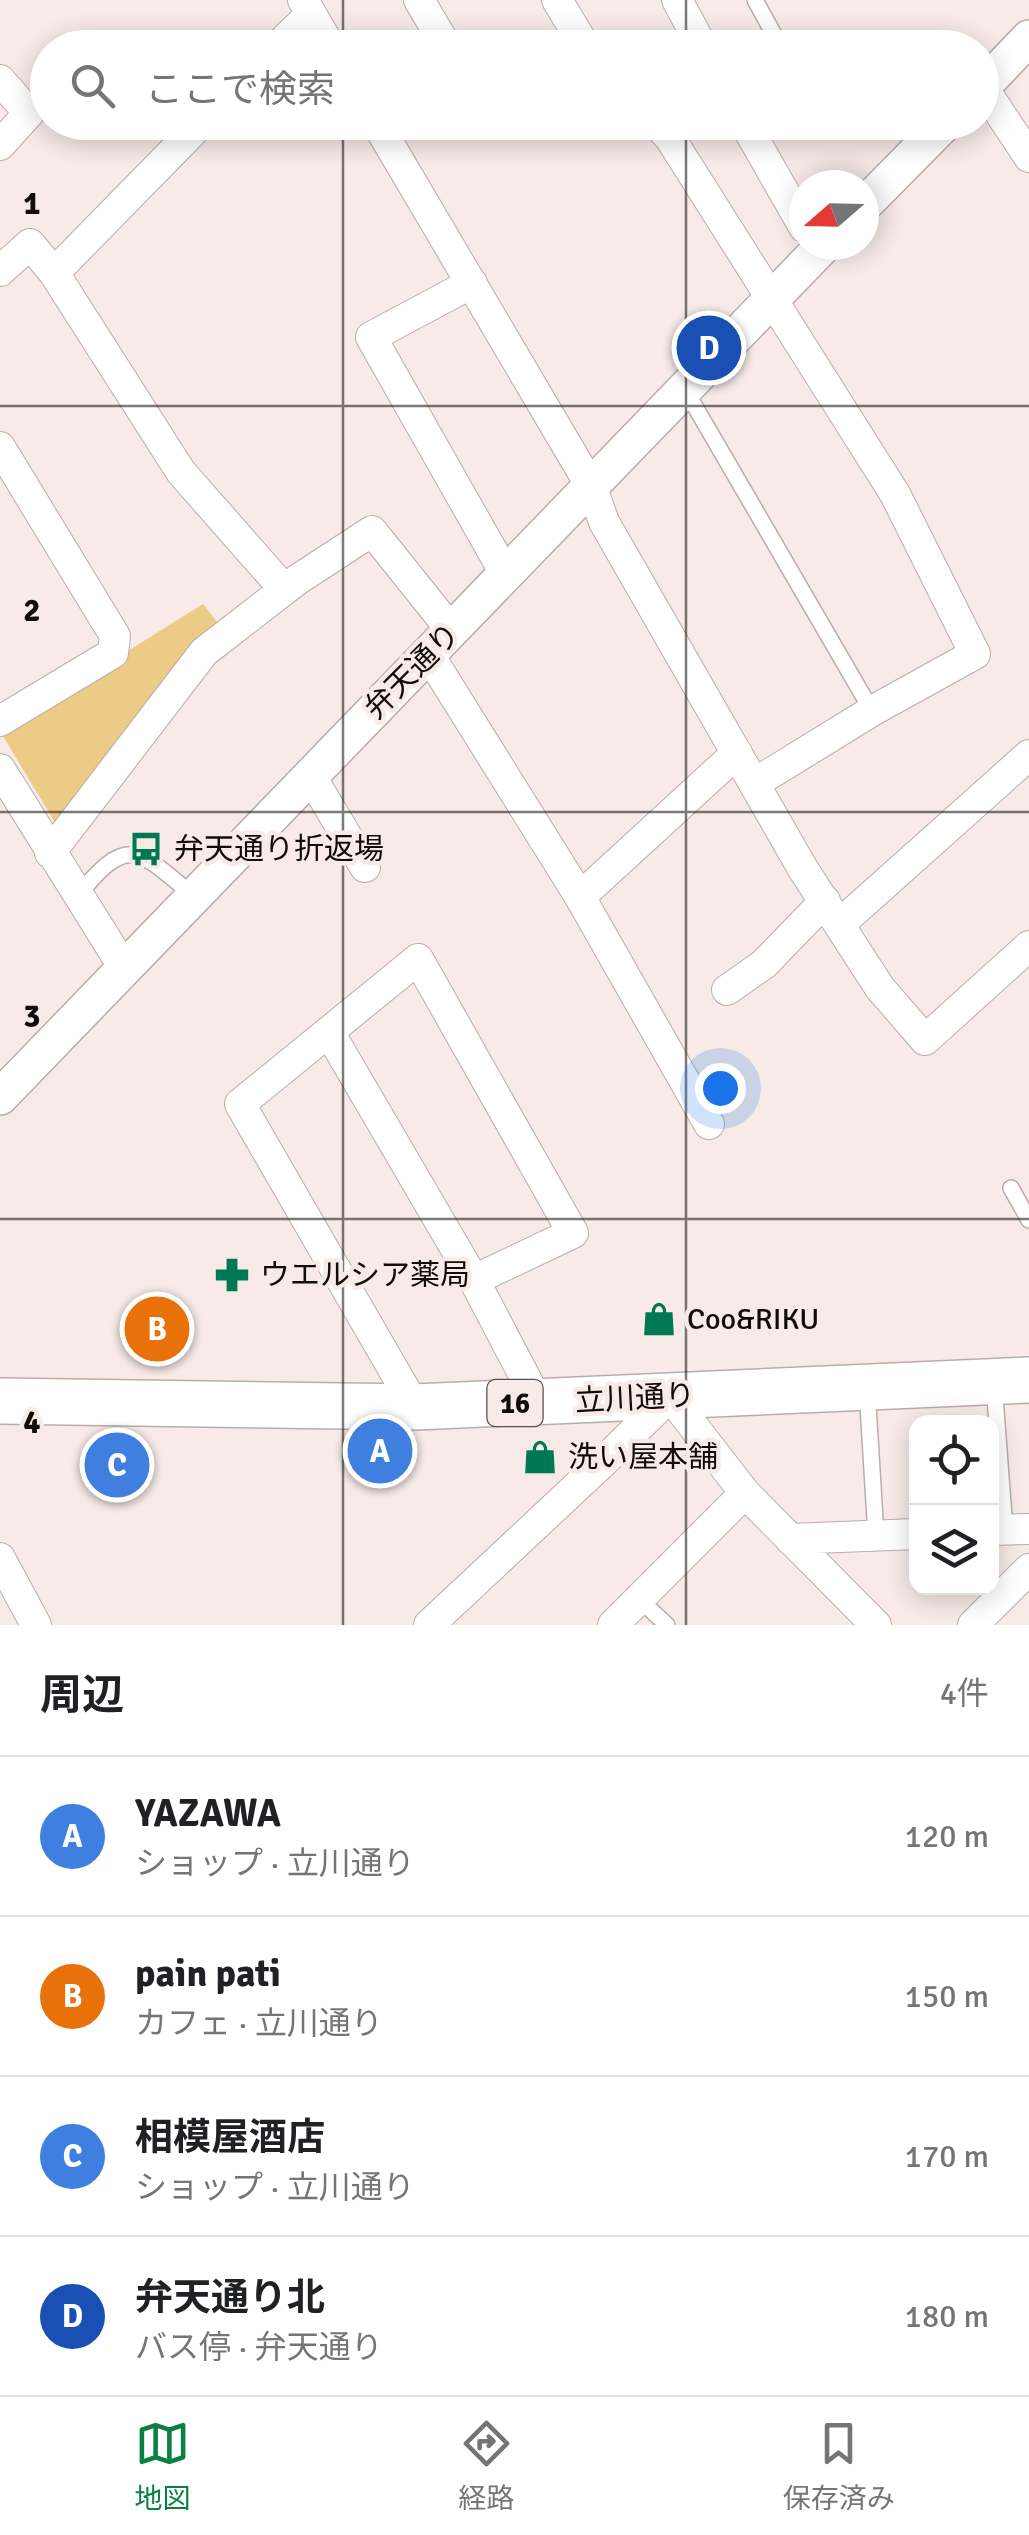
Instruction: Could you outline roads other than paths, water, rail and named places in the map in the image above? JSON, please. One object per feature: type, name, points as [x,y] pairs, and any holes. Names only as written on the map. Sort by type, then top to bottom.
[{"type":"main road","name":"立川通り","points":[[0,1402],[415,1406],[1011,1381]]},
{"type":"street","points":[[419,0],[437,30]]},
{"type":"street","points":[[557,0],[575,30]]},
{"type":"street","points":[[677,0],[693,30]]},
{"type":"street","points":[[290,30],[307,7],[320,30]]},
{"type":"street","points":[[999,69],[1029,38]]},
{"type":"street","points":[[0,80],[29,113],[0,145]]},
{"type":"street","points":[[999,112],[1029,157]]},
{"type":"street","points":[[54,273],[184,140]]},
{"type":"street","points":[[387,140],[592,488],[604,522],[803,869],[880,988],[925,1040],[1029,946]]},
{"type":"street","points":[[671,140],[895,494],[975,654],[755,784]]},
{"type":"street","points":[[755,140],[789,198]]},
{"type":"street","points":[[879,190],[928,140]]},
{"type":"street","points":[[0,271],[30,244],[54,273],[181,472],[284,590]]},
{"type":"street","name":"弁天通り","points":[[0,1097],[774,300],[802,260]]},
{"type":"street","points":[[472,283],[371,338],[506,575]]},
{"type":"street","points":[[0,447],[115,636],[112,653],[0,721]]},
{"type":"street","points":[[50,852],[204,652],[284,590],[372,531],[440,643],[710,1124]]},
{"type":"street","points":[[580,897],[737,753]]},
{"type":"street","points":[[727,990],[833,912],[1029,755]]},
{"type":"street","points":[[0,769],[124,968]]},
{"type":"street","points":[[310,774],[364,867]]},
{"type":"street","points":[[415,1406],[240,1104],[418,959],[572,1233],[474,1280]]},
{"type":"street","points":[[329,1032],[474,1280],[538,1402]]},
{"type":"street","points":[[429,1625],[670,1396],[745,1493],[876,1625]]},
{"type":"street","points":[[614,1625],[745,1493]]},
{"type":"street","points":[[790,1539],[909,1534]]},
{"type":"street","points":[[0,1558],[36,1625]]},
{"type":"street","points":[[972,1625],[1029,1569]]},
{"type":"lane","points":[[756,0],[772,30]]},
{"type":"lane","points":[[686,391],[872,712]]},
{"type":"lane","points":[[78,898],[109,862],[127,853],[145,856],[195,898]]},
{"type":"lane","points":[[1010,1188],[1029,1220]]},
{"type":"lane","points":[[1008,1530],[1011,1381]]},
{"type":"lane","points":[[867,1387],[876,1535]]},
{"type":"lane","points":[[639,1599],[667,1625]]},
{"type":"place","name":"弁天通り北","points":[[709,348]]},
{"type":"place","name":"弁天通り折返場","points":[[146,849]]},
{"type":"place","name":"ウエルシア薬局","points":[[232,1275]]},
{"type":"place","name":"Coo&RIKU","points":[[659,1319]]},
{"type":"place","name":"pain pati","points":[[157,1329]]},
{"type":"place","name":"YAZAWA","points":[[380,1451]]},
{"type":"place","name":"洗い屋本舗","points":[[540,1457]]},
{"type":"place","name":"相模屋酒店","points":[[117,1465]]}]
